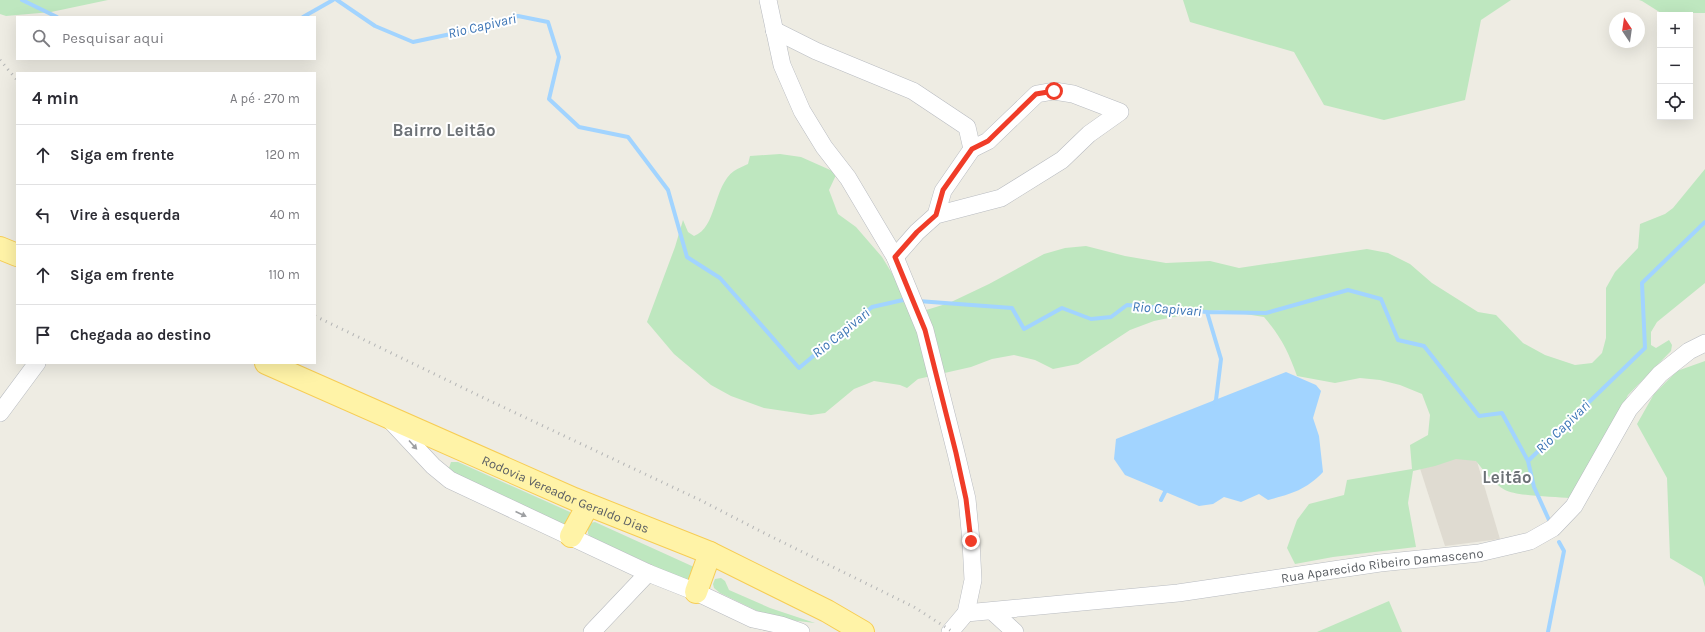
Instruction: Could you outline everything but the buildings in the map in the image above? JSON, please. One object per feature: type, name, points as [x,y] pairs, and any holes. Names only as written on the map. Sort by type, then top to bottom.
[{"type":"main road","points":[[0,248],[16,255]]},
{"type":"main road","name":"Rodovia Vereador Geraldo Dias","points":[[268,364],[588,505],[710,553],[827,611],[863,632]]},
{"type":"main road","points":[[571,536],[588,505]]},
{"type":"main road","points":[[696,592],[710,553]]},
{"type":"street","name":"Rua Aparecido Ribeiro Damasceno","points":[[768,0],[782,65],[802,111],[824,147],[848,178],[895,257],[925,330],[956,453],[966,499],[971,541],[973,580],[959,622]]},
{"type":"street","points":[[774,30],[816,51],[914,91],[967,127],[972,149]]},
{"type":"street","points":[[895,257],[917,232],[936,215],[1001,198],[1062,160],[1089,134],[1120,112],[1073,94],[1054,91],[1036,94],[988,141],[972,149],[943,190],[936,215]]},
{"type":"street","name":"Rua Aparecido Ribeiro Damasceno","points":[[959,622],[992,611],[1178,593],[1380,563],[1479,553],[1530,541],[1553,528],[1574,506],[1629,409],[1660,374],[1689,351],[1705,343]]},
{"type":"street","points":[[0,413],[36,364]]},
{"type":"street","points":[[386,416],[432,466],[450,480],[648,573],[696,592],[753,618],[801,632]]},
{"type":"street","points":[[592,632],[648,573]]},
{"type":"street","points":[[992,611],[1015,632]]},
{"type":"shaded area","points":[[1470,438],[1500,539],[1445,546],[1415,453]]},
{"type":"green space","points":[[0,0],[108,0],[51,12],[6,16],[0,14]]},
{"type":"green space","points":[[1183,0],[1511,0],[1481,20],[1465,100],[1384,120],[1324,105],[1294,52],[1190,22]]},
{"type":"green space","points":[[1639,0],[1705,0],[1705,13],[1659,12]]},
{"type":"green space","points":[[780,154],[801,157],[837,173],[829,190],[838,214],[856,227],[882,257],[912,306],[923,311],[949,303],[989,284],[1044,254],[1065,248],[1086,246],[1125,256],[1166,263],[1210,261],[1239,268],[1367,249],[1388,253],[1410,264],[1432,283],[1478,312],[1496,315],[1523,343],[1545,355],[1575,365],[1592,363],[1602,353],[1606,338],[1606,288],[1615,272],[1638,248],[1640,224],[1665,214],[1673,208],[1705,169],[1705,283],[1657,322],[1651,332],[1651,345],[1656,348],[1669,340],[1672,345],[1671,351],[1628,395],[1604,443],[1570,498],[1536,496],[1510,492],[1505,490],[1489,477],[1476,461],[1456,459],[1413,471],[1408,503],[1416,547],[1333,557],[1295,564],[1287,548],[1297,520],[1309,504],[1344,495],[1347,480],[1412,469],[1410,445],[1428,435],[1430,415],[1422,394],[1400,385],[1380,380],[1360,378],[1335,383],[1297,376],[1284,345],[1264,317],[1220,310],[1198,312],[1154,321],[1130,330],[1078,364],[1053,369],[1035,360],[1014,355],[992,359],[971,367],[918,379],[907,388],[900,385],[874,381],[854,389],[825,413],[811,415],[764,408],[731,396],[711,385],[674,354],[647,322],[675,247],[683,220],[688,232],[694,236],[701,232],[707,225],[722,186],[734,171],[748,164],[750,156]]},
{"type":"green space","points":[[1705,361],[1705,587],[1702,577],[1670,558],[1667,478],[1637,424],[1654,394],[1677,371]]},
{"type":"green space","points":[[451,462],[458,462],[570,512],[573,519],[563,526],[450,473],[449,468]]},
{"type":"green space","points":[[595,522],[694,567],[693,580],[680,578],[591,537],[588,534],[588,528],[590,523]]},
{"type":"green space","points":[[721,578],[725,581],[729,590],[770,608],[815,623],[772,618],[720,593],[714,588],[713,584],[715,579]]},
{"type":"green space","points":[[1389,601],[1402,632],[1317,632]]},
{"type":"water","points":[[1286,372],[1316,385],[1321,391],[1313,418],[1319,436],[1323,472],[1304,487],[1284,496],[1268,500],[1259,494],[1241,502],[1224,497],[1213,504],[1199,506],[1125,475],[1114,459],[1116,439]]},
{"type":"waterway","name":"Rio Capivari","points":[[22,0],[55,16]]},
{"type":"waterway","name":"Rio Capivari","points":[[305,16],[333,0]]},
{"type":"waterway","name":"Rio Capivari","points":[[337,0],[375,26],[413,42],[484,27],[518,16],[548,22],[559,57],[549,99],[579,127],[628,137],[668,190],[687,257],[720,278],[799,368],[872,307],[903,300],[909,301]]},
{"type":"waterway","name":"Rio Capivari","points":[[918,301],[1012,308],[1024,329],[1062,308],[1091,319],[1111,317],[1127,305],[1207,312],[1266,313],[1348,290],[1381,299],[1398,340],[1424,346],[1479,416],[1502,413],[1528,461],[1645,348],[1642,283],[1705,222]]},
{"type":"waterway","points":[[1207,312],[1221,359],[1216,400],[1214,403]]},
{"type":"waterway","points":[[1528,461],[1534,487],[1549,520]]},
{"type":"waterway","points":[[1161,500],[1167,488]]},
{"type":"waterway","points":[[1548,632],[1564,551],[1559,542]]},
{"type":"railway","points":[[0,60],[16,79]]},
{"type":"railway","points":[[316,316],[700,500],[914,607],[953,632]]},
{"type":"district","name":"Bairro Leitão","points":[[444,130]]},
{"type":"district","name":"Leitão","points":[[1507,477]]},
{"type":"route","points":[[971,541],[966,499],[956,453],[925,330],[895,257],[917,232],[936,215],[943,190],[972,149],[988,141],[1036,94],[1054,91]]}]
